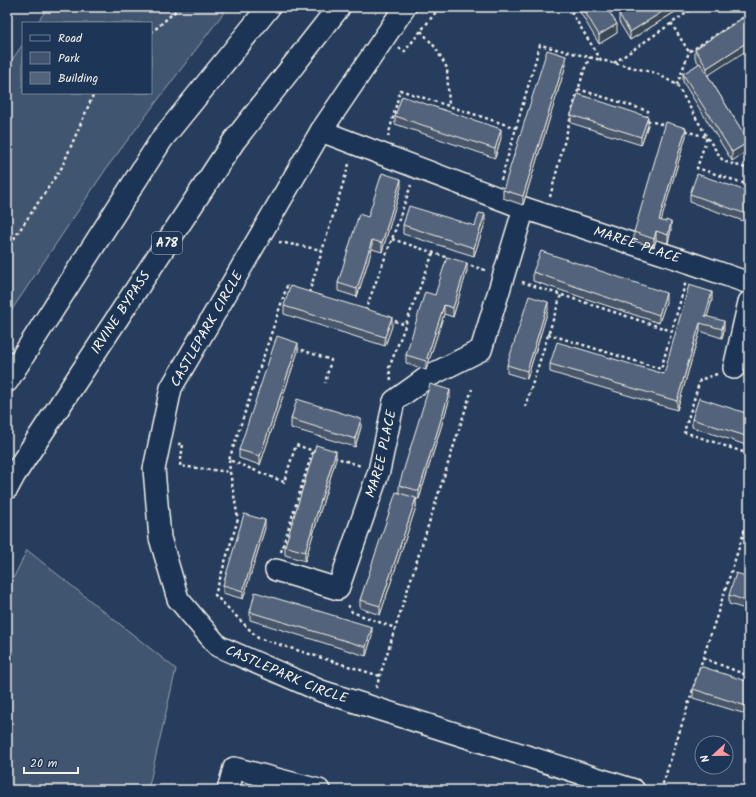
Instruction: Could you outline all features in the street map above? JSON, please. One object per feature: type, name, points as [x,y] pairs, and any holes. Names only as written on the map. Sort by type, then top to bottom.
[{"type":"highway","points":[[7,381],[162,139],[269,7]]},
{"type":"highway","name":"IRVINE BYPASS","points":[[7,488],[14,475],[234,141],[339,7]]},
{"type":"street","name":"CASTLEPARK CIRCLE","points":[[405,7],[321,131],[171,388],[154,469],[160,538],[178,599],[218,646],[321,691],[634,790]]},
{"type":"street","name":"MAREE PLACE","points":[[321,131],[524,208],[749,283]]},
{"type":"street","name":"MAREE PLACE","points":[[338,589],[379,471],[394,400],[429,376],[481,350],[524,208]]},
{"type":"street","points":[[734,368],[749,302]]},
{"type":"street","points":[[276,570],[338,589]]},
{"type":"street","points":[[228,790],[234,768],[318,790]]},
{"type":"path","points":[[152,32],[180,7]]},
{"type":"path","points":[[385,36],[404,52],[440,7]]},
{"type":"path","points":[[568,7],[601,60]]},
{"type":"path","points":[[614,63],[695,7]]},
{"type":"path","points":[[677,85],[689,52],[749,14]]},
{"type":"path","points":[[671,23],[689,52]]},
{"type":"path","points":[[421,31],[435,47],[447,68],[449,106]]},
{"type":"path","points":[[496,197],[540,45],[656,73],[677,85],[707,138],[723,161],[749,169]]},
{"type":"path","points":[[545,215],[578,89],[590,57]]},
{"type":"path","points":[[578,89],[648,111],[646,120],[669,126]]},
{"type":"path","points":[[383,155],[400,90],[516,128]]},
{"type":"path","points":[[7,249],[62,167],[94,94]]},
{"type":"path","points":[[684,131],[707,138]]},
{"type":"path","points":[[707,138],[697,168],[749,185]]},
{"type":"path","points":[[316,295],[309,293],[356,144]]},
{"type":"path","points":[[365,311],[417,168]]},
{"type":"path","points":[[392,239],[454,260]]},
{"type":"path","points":[[278,242],[322,250]]},
{"type":"path","points":[[394,400],[389,368],[433,253]]},
{"type":"path","points":[[461,262],[672,331]]},
{"type":"path","points":[[548,334],[661,369],[691,263]]},
{"type":"path","points":[[294,288],[287,286],[229,460],[238,519],[215,595],[258,638],[380,676]]},
{"type":"path","points":[[525,407],[561,295]]},
{"type":"path","points":[[358,309],[372,313]]},
{"type":"path","points":[[385,318],[406,325]]},
{"type":"path","points":[[269,339],[283,343]]},
{"type":"path","points":[[290,346],[330,360],[325,383]]},
{"type":"path","points":[[734,368],[700,380],[684,432],[749,454]]},
{"type":"path","points":[[370,706],[472,390]]},
{"type":"path","points":[[160,441],[183,444],[180,466],[230,472]]},
{"type":"path","points":[[229,460],[284,482],[296,445],[320,452]]},
{"type":"path","points":[[276,570],[313,450]]},
{"type":"path","points":[[327,455],[379,471]]},
{"type":"path","points":[[661,790],[702,658],[749,517]]},
{"type":"path","points":[[338,589],[352,612],[395,628]]},
{"type":"path","points":[[702,658],[749,676]]},
{"type":"green space","points":[[48,7],[228,7],[108,166],[7,317],[7,67],[22,45],[22,94],[152,94],[152,22],[38,22]]},
{"type":"green space","points":[[27,550],[176,669],[148,790],[7,790],[7,591]]},
{"type":"building","points":[[582,7],[606,7],[617,24],[599,35]]},
{"type":"building","points":[[630,7],[670,7],[630,32],[619,14]]},
{"type":"building","points":[[749,14],[749,41],[707,68],[695,49]]},
{"type":"building","points":[[547,50],[566,56],[523,196],[503,190]]},
{"type":"building","points":[[700,63],[749,142],[732,152],[683,74]]},
{"type":"building","points":[[578,94],[648,117],[641,137],[571,115]]},
{"type":"building","points":[[402,96],[501,129],[495,149],[395,116]]},
{"type":"building","points":[[666,122],[686,128],[659,220],[671,222],[668,235],[656,231],[654,239],[634,232]]},
{"type":"building","points":[[382,173],[401,179],[382,243],[372,240],[357,289],[338,283],[359,214],[368,217]]},
{"type":"building","points":[[697,174],[749,192],[749,215],[690,194]]},
{"type":"building","points":[[409,206],[475,226],[479,213],[485,214],[474,248],[403,225]]},
{"type":"building","points":[[541,251],[666,293],[659,315],[533,272]]},
{"type":"building","points":[[447,257],[467,263],[453,308],[444,305],[426,361],[406,355],[425,292],[435,295]]},
{"type":"building","points":[[689,285],[712,292],[705,316],[724,321],[722,329],[700,323],[677,401],[550,364],[557,342],[664,374]]},
{"type":"building","points":[[290,286],[392,317],[385,337],[284,306]]},
{"type":"building","points":[[529,296],[548,302],[527,371],[507,365]]},
{"type":"building","points":[[277,336],[298,343],[260,456],[239,450]]},
{"type":"building","points":[[430,384],[450,390],[419,491],[399,485]]},
{"type":"building","points":[[699,398],[749,414],[749,437],[692,419]]},
{"type":"building","points":[[297,399],[361,419],[355,439],[291,419]]},
{"type":"building","points":[[316,445],[336,451],[305,552],[285,546]]},
{"type":"building","points":[[396,492],[416,498],[380,606],[360,600]]},
{"type":"building","points":[[244,514],[265,520],[243,591],[223,585]]},
{"type":"building","points":[[736,573],[749,577],[749,602],[729,595]]},
{"type":"building","points":[[255,592],[372,627],[366,647],[250,612]]},
{"type":"building","points":[[700,666],[749,682],[749,707],[693,689]]}]
